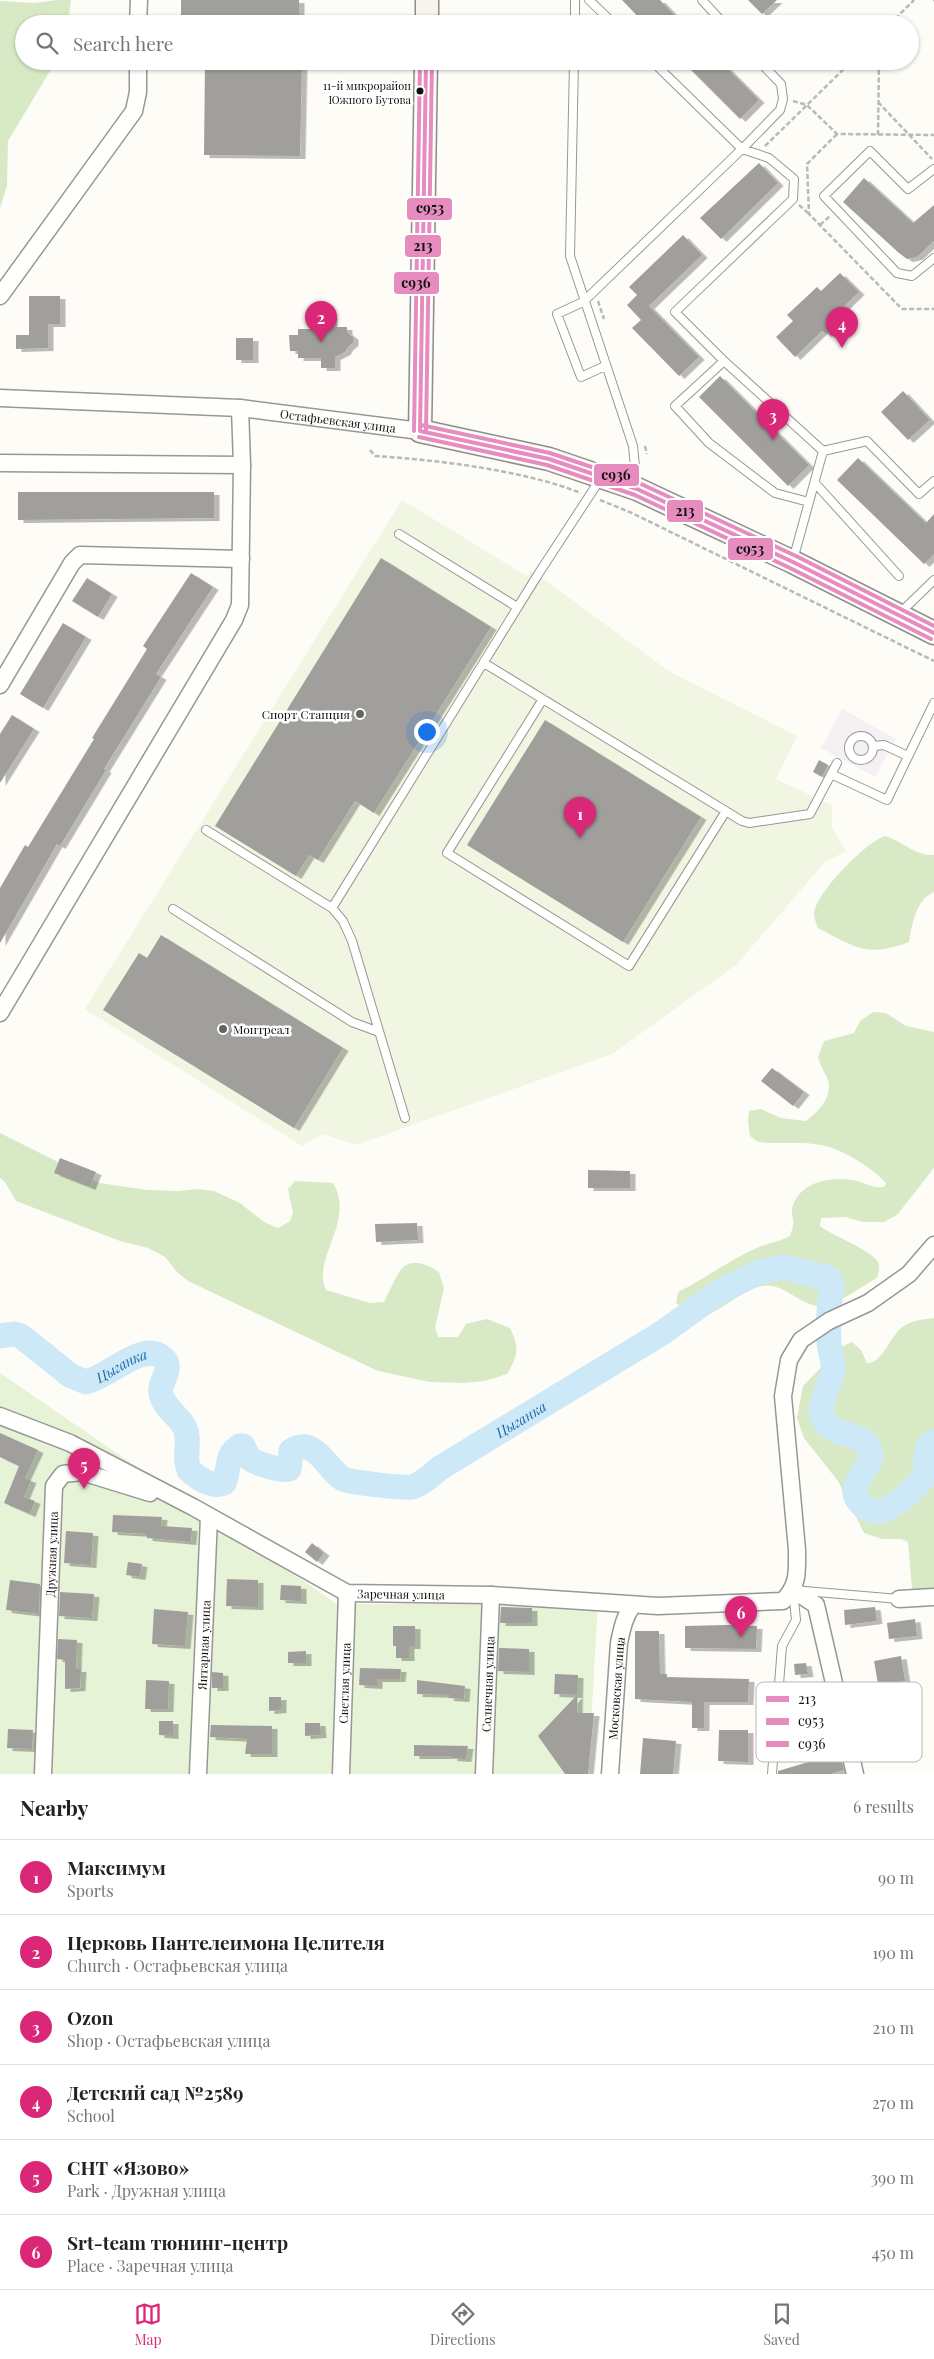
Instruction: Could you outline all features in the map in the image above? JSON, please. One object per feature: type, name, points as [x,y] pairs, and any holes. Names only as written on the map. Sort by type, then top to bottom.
[{"type":"street","points":[[138,15],[139,0]]},
{"type":"street","points":[[427,0],[427,15]]},
{"type":"street","points":[[0,296],[134,110],[138,92],[138,70]]},
{"type":"street","points":[[420,431],[426,70]]},
{"type":"street","name":"Остафьевская улица","points":[[0,398],[240,408],[420,431],[520,452],[602,476],[637,489],[793,562],[934,633]]},
{"type":"street","points":[[0,1013],[234,620],[240,605],[242,465],[240,408]]},
{"type":"street","points":[[0,463],[242,465]]},
{"type":"street","points":[[0,685],[72,563],[80,555],[241,559]]},
{"type":"street","points":[[834,1682],[816,1605],[788,1595],[797,1575],[797,1550],[783,1396],[789,1360],[801,1340],[829,1321],[868,1303],[910,1274],[934,1245]]},
{"type":"street","name":"Заречная улица","points":[[0,1416],[70,1443],[193,1507],[347,1592],[491,1595],[658,1606],[788,1595]]},
{"type":"street","name":"Дружная улица","points":[[43,1774],[54,1486],[63,1474],[82,1472],[193,1507]]},
{"type":"street","name":"Янтарная улица","points":[[198,1774],[209,1517]]},
{"type":"street","name":"Светлая улица","points":[[341,1774],[347,1592]]},
{"type":"street","name":"Солнечная улица","points":[[484,1774],[491,1595]]},
{"type":"street","points":[[899,1599],[934,1597]]},
{"type":"street","name":"Московская улица","points":[[610,1774],[619,1643],[626,1614],[633,1605]]},
{"type":"lane","points":[[575,0],[575,15]]},
{"type":"lane","points":[[589,0],[605,15]]},
{"type":"lane","points":[[702,0],[716,15]]},
{"type":"lane","points":[[661,70],[742,149],[769,158],[794,179],[793,199],[675,312],[724,361],[823,451]]},
{"type":"lane","points":[[605,366],[581,377],[557,314],[583,302],[780,110],[783,99],[781,84],[768,70]]},
{"type":"lane","points":[[574,72],[570,256],[583,302],[633,446],[637,489]]},
{"type":"lane","points":[[934,169],[908,189],[870,151],[824,196],[897,273],[912,276],[934,258]]},
{"type":"lane","points":[[724,361],[675,406],[708,443],[775,493],[809,502]]},
{"type":"lane","points":[[823,451],[867,441],[919,494],[934,481]]},
{"type":"lane","points":[[793,562],[823,451]]},
{"type":"lane","points":[[332,908],[518,607],[602,476]]},
{"type":"lane","points":[[815,482],[899,576]]},
{"type":"lane","points":[[399,534],[518,607]]},
{"type":"lane","points":[[898,615],[934,580]]},
{"type":"lane","points":[[484,663],[726,811],[749,823],[804,816],[813,811],[837,763]]},
{"type":"lane","points":[[543,699],[447,853],[629,966],[726,811]]},
{"type":"lane","points":[[831,774],[887,800],[934,703]]},
{"type":"lane","points":[[874,746],[884,745],[908,756]]},
{"type":"lane","points":[[206,830],[332,908],[343,921],[352,941],[405,1118]]},
{"type":"lane","points":[[173,909],[352,1022],[379,1032]]},
{"type":"lane","points":[[779,1682],[782,1646],[796,1620],[788,1595],[899,1599]]},
{"type":"path","points":[[899,15],[914,0]]},
{"type":"path","points":[[569,70],[574,72]]},
{"type":"path","points":[[756,154],[843,70]]},
{"type":"path","points":[[878,135],[879,70]]},
{"type":"path","points":[[783,99],[807,105],[837,134],[934,135]]},
{"type":"path","points":[[878,102],[934,161]]},
{"type":"path","points":[[931,157],[934,154]]},
{"type":"path","points":[[370,450],[375,456],[456,464],[515,475],[589,496],[632,513],[934,661]]},
{"type":"shaded area","points":[[842,709],[896,739],[875,777],[821,748]]},
{"type":"green space","points":[[71,0],[69,15],[15,15],[15,70],[51,70],[8,141],[7,186],[0,208],[0,1],[35,3]]},
{"type":"green space","points":[[402,500],[527,576],[531,571],[670,672],[797,736],[776,779],[832,805],[832,828],[846,851],[825,862],[736,965],[612,1054],[356,1145],[323,1134],[302,1146],[85,1009]]},
{"type":"green space","points":[[885,836],[915,851],[934,855],[934,892],[928,895],[919,906],[913,921],[909,942],[895,947],[872,950],[852,945],[818,928],[814,912],[820,898],[846,866],[867,847]]},
{"type":"green space","points":[[873,1012],[886,1013],[906,1026],[934,1032],[934,1168],[897,1215],[884,1222],[863,1222],[845,1217],[821,1218],[820,1226],[874,1257],[879,1266],[877,1278],[843,1299],[823,1306],[807,1303],[778,1287],[762,1286],[738,1296],[717,1310],[701,1317],[682,1308],[676,1303],[678,1292],[761,1246],[790,1236],[793,1227],[792,1209],[795,1200],[808,1187],[825,1180],[844,1179],[876,1187],[884,1187],[886,1183],[867,1167],[852,1157],[829,1147],[803,1143],[758,1142],[750,1136],[748,1121],[749,1111],[761,1109],[781,1118],[806,1121],[811,1117],[820,1109],[828,1092],[828,1080],[818,1057],[824,1041],[854,1033],[860,1021]]},
{"type":"green space","points":[[0,1133],[100,1183],[147,1190],[178,1191],[198,1189],[214,1191],[240,1203],[264,1222],[278,1228],[290,1221],[293,1213],[288,1189],[295,1181],[333,1183],[339,1197],[339,1212],[337,1226],[324,1266],[323,1278],[326,1290],[370,1303],[384,1302],[403,1268],[409,1264],[417,1263],[427,1265],[439,1272],[444,1289],[435,1327],[438,1337],[458,1337],[466,1324],[487,1319],[510,1328],[516,1347],[514,1362],[507,1374],[485,1381],[464,1383],[430,1382],[378,1371],[188,1281],[178,1273],[165,1257],[148,1248],[120,1241],[16,1201],[5,1182],[0,1178]]},
{"type":"green space","points":[[934,1318],[934,1589],[912,1589],[908,1542],[901,1539],[882,1539],[864,1533],[838,1481],[804,1438],[797,1418],[803,1386],[841,1347],[852,1342],[861,1350],[867,1363],[873,1362],[883,1353],[901,1328],[913,1322]]},
{"type":"green space","points":[[0,1373],[337,1604],[598,1604],[588,1774],[0,1774]]},
{"type":"building","points":[[181,0],[299,0],[299,15],[181,15]]},
{"type":"building","points":[[622,0],[660,0],[674,15],[636,15]]},
{"type":"building","points":[[748,0],[777,0],[762,14]]},
{"type":"building","points":[[205,70],[302,70],[300,156],[204,155]]},
{"type":"building","points":[[691,70],[729,70],[759,100],[740,119]]},
{"type":"building","points":[[759,163],[778,183],[721,239],[700,218]]},
{"type":"building","points":[[864,178],[913,223],[934,205],[934,241],[917,257],[907,259],[843,202]]},
{"type":"building","points":[[683,235],[702,255],[649,306],[699,357],[679,376],[632,328],[641,320],[627,305],[637,295],[629,287]]},
{"type":"building","points":[[840,273],[859,292],[832,318],[838,323],[826,334],[822,331],[795,357],[776,337],[793,321],[787,315],[817,287],[821,291]]},
{"type":"building","points":[[29,296],[60,296],[60,324],[48,324],[48,348],[16,349],[16,335],[29,335]]},
{"type":"building","points":[[319,315],[332,315],[332,327],[347,327],[347,332],[353,337],[353,343],[345,352],[335,357],[335,368],[321,368],[321,358],[298,358],[298,351],[290,351],[289,335],[298,335],[298,329],[319,329]]},
{"type":"building","points":[[236,338],[253,338],[253,360],[236,360]]},
{"type":"building","points":[[720,376],[809,465],[788,486],[699,397]]},
{"type":"building","points":[[903,391],[930,420],[908,440],[881,412]]},
{"type":"building","points":[[858,458],[926,523],[934,514],[934,554],[924,564],[837,480]]},
{"type":"building","points":[[18,492],[214,492],[214,518],[18,520]]},
{"type":"building","name":"Спорт Станция","points":[[381,558],[491,627],[374,813],[355,801],[318,860],[309,855],[296,876],[215,826]]},
{"type":"building","points":[[191,573],[213,587],[156,674],[161,677],[104,769],[106,770],[60,846],[57,844],[0,943],[0,888],[25,845],[28,847],[94,739],[92,738],[147,649],[143,646]]},
{"type":"building","points":[[87,578],[112,594],[98,617],[72,601]]},
{"type":"building","points":[[63,623],[86,637],[43,708],[20,694]]},
{"type":"building","points":[[12,715],[34,729],[0,783],[0,734]]},
{"type":"building","points":[[545,720],[701,817],[623,942],[467,845]]},
{"type":"building","points":[[819,760],[828,765],[822,777],[813,772]]},
{"type":"building","name":"Монтреал","points":[[161,935],[343,1048],[294,1128],[103,1010],[139,953],[147,958]]},
{"type":"building","points":[[772,1068],[804,1092],[793,1106],[761,1081]]},
{"type":"building","points":[[60,1158],[96,1172],[90,1187],[54,1173]]},
{"type":"building","points":[[588,1170],[630,1171],[630,1188],[588,1188]]},
{"type":"building","points":[[417,1223],[418,1240],[376,1242],[375,1224]]},
{"type":"building","points":[[0,1433],[38,1450],[25,1478],[31,1480],[24,1497],[35,1501],[30,1514],[4,1503],[19,1466],[0,1457]]},
{"type":"building","points":[[113,1515],[162,1517],[161,1526],[192,1528],[191,1542],[147,1538],[147,1534],[112,1532]]},
{"type":"building","points":[[66,1531],[93,1533],[91,1565],[64,1563]]},
{"type":"building","points":[[312,1543],[324,1553],[317,1562],[305,1552]]},
{"type":"building","points":[[128,1562],[142,1564],[140,1577],[126,1575]]},
{"type":"building","points":[[227,1579],[258,1580],[258,1607],[226,1606]]},
{"type":"building","points":[[10,1580],[40,1584],[39,1614],[6,1610]]},
{"type":"building","points":[[281,1585],[301,1586],[301,1601],[280,1600]]},
{"type":"building","points":[[60,1592],[94,1594],[92,1618],[59,1616]]},
{"type":"building","points":[[501,1607],[532,1608],[532,1623],[500,1623]]},
{"type":"building","points":[[875,1607],[877,1621],[845,1625],[844,1610]]},
{"type":"building","points":[[154,1609],[188,1612],[185,1646],[152,1644]]},
{"type":"building","points":[[915,1619],[917,1636],[889,1639],[887,1623]]},
{"type":"building","points":[[393,1626],[415,1626],[415,1646],[409,1646],[409,1658],[396,1658],[396,1646],[393,1646]]},
{"type":"building","points":[[685,1626],[757,1626],[756,1649],[685,1648]]},
{"type":"building","points":[[635,1631],[659,1631],[660,1674],[667,1674],[667,1677],[749,1679],[748,1702],[704,1702],[704,1728],[692,1728],[692,1702],[635,1699]]},
{"type":"building","points":[[58,1639],[77,1640],[76,1669],[81,1669],[80,1688],[65,1689],[65,1660],[57,1659]]},
{"type":"building","points":[[499,1648],[529,1649],[529,1672],[498,1671]]},
{"type":"building","points":[[306,1651],[306,1663],[288,1663],[288,1652]]},
{"type":"building","points":[[901,1656],[905,1681],[878,1682],[874,1661]]},
{"type":"building","points":[[806,1663],[808,1674],[795,1675],[794,1664]]},
{"type":"building","points":[[360,1668],[401,1669],[400,1679],[377,1679],[377,1686],[359,1685]]},
{"type":"building","points":[[212,1672],[223,1673],[223,1688],[212,1688]]},
{"type":"building","points":[[555,1674],[578,1675],[577,1713],[594,1713],[588,1774],[565,1774],[538,1736],[577,1695],[554,1694]]},
{"type":"building","points":[[146,1680],[169,1681],[168,1709],[145,1709]]},
{"type":"building","points":[[417,1680],[465,1686],[464,1699],[448,1698],[449,1695],[417,1694]]},
{"type":"building","points":[[269,1697],[281,1697],[281,1710],[269,1711]]},
{"type":"building","points":[[159,1721],[173,1721],[173,1736],[159,1735]]},
{"type":"building","points":[[305,1723],[320,1723],[321,1735],[305,1736]]},
{"type":"building","points":[[211,1725],[272,1726],[272,1754],[245,1754],[247,1739],[210,1737]]},
{"type":"building","points":[[8,1729],[33,1730],[32,1749],[7,1748]]},
{"type":"building","points":[[719,1730],[748,1730],[748,1762],[718,1761]]},
{"type":"building","points":[[643,1738],[676,1741],[673,1774],[640,1774]]},
{"type":"building","points":[[414,1745],[468,1746],[466,1759],[452,1758],[452,1756],[414,1756]]},
{"type":"building","points":[[808,1762],[842,1762],[844,1770],[831,1774],[778,1774],[778,1771]]},
{"type":"waterway","name":"Цыганка","points":[[0,1336],[14,1334],[21,1336],[71,1376],[86,1382],[141,1355],[151,1353],[161,1357],[166,1362],[167,1367],[161,1394],[165,1404],[187,1433],[187,1465],[189,1470],[196,1476],[210,1483],[224,1483],[232,1453],[240,1446],[243,1446],[252,1460],[286,1470],[289,1469],[291,1451],[299,1447],[307,1447],[314,1450],[343,1479],[378,1485],[412,1487],[423,1482],[440,1468],[662,1333],[719,1292],[757,1273],[781,1267],[829,1278],[832,1285],[829,1306],[829,1345],[833,1368],[821,1409],[822,1416],[830,1427],[858,1438],[869,1446],[870,1459],[856,1484],[855,1491],[856,1498],[862,1505],[870,1510],[879,1511],[892,1506],[906,1496],[918,1484],[925,1473],[928,1448],[934,1442]]},
{"type":"transit line","name":"с936","points":[[414,431],[420,70]]},
{"type":"transit line","name":"213","points":[[420,431],[426,70]]},
{"type":"transit line","name":"с953","points":[[426,431],[432,70]]},
{"type":"transit line","name":"с936","points":[[421,425],[550,453],[639,483],[796,556],[934,626]]},
{"type":"transit line","name":"213","points":[[420,431],[549,459],[637,489],[793,562],[934,633]]},
{"type":"transit line","name":"с953","points":[[419,437],[547,465],[635,495],[790,568],[931,639]]},
{"type":"place","name":"11-й микрорайон Южного Бутова","points":[[420,91]]},
{"type":"place","name":"Церковь Пантелеимона Целителя","points":[[321,342]]},
{"type":"place","name":"Детский сад №2589","points":[[842,348]]},
{"type":"place","name":"Ozon","points":[[773,440]]},
{"type":"place","name":"Спорт Станция","points":[[360,714]]},
{"type":"place","name":"Максимум","points":[[580,838]]},
{"type":"place","name":"Монтреал","points":[[223,1029]]},
{"type":"place","name":"СНТ «Язово»","points":[[84,1489]]},
{"type":"place","name":"Srt-team тюнинг-центр","points":[[741,1637]]}]
